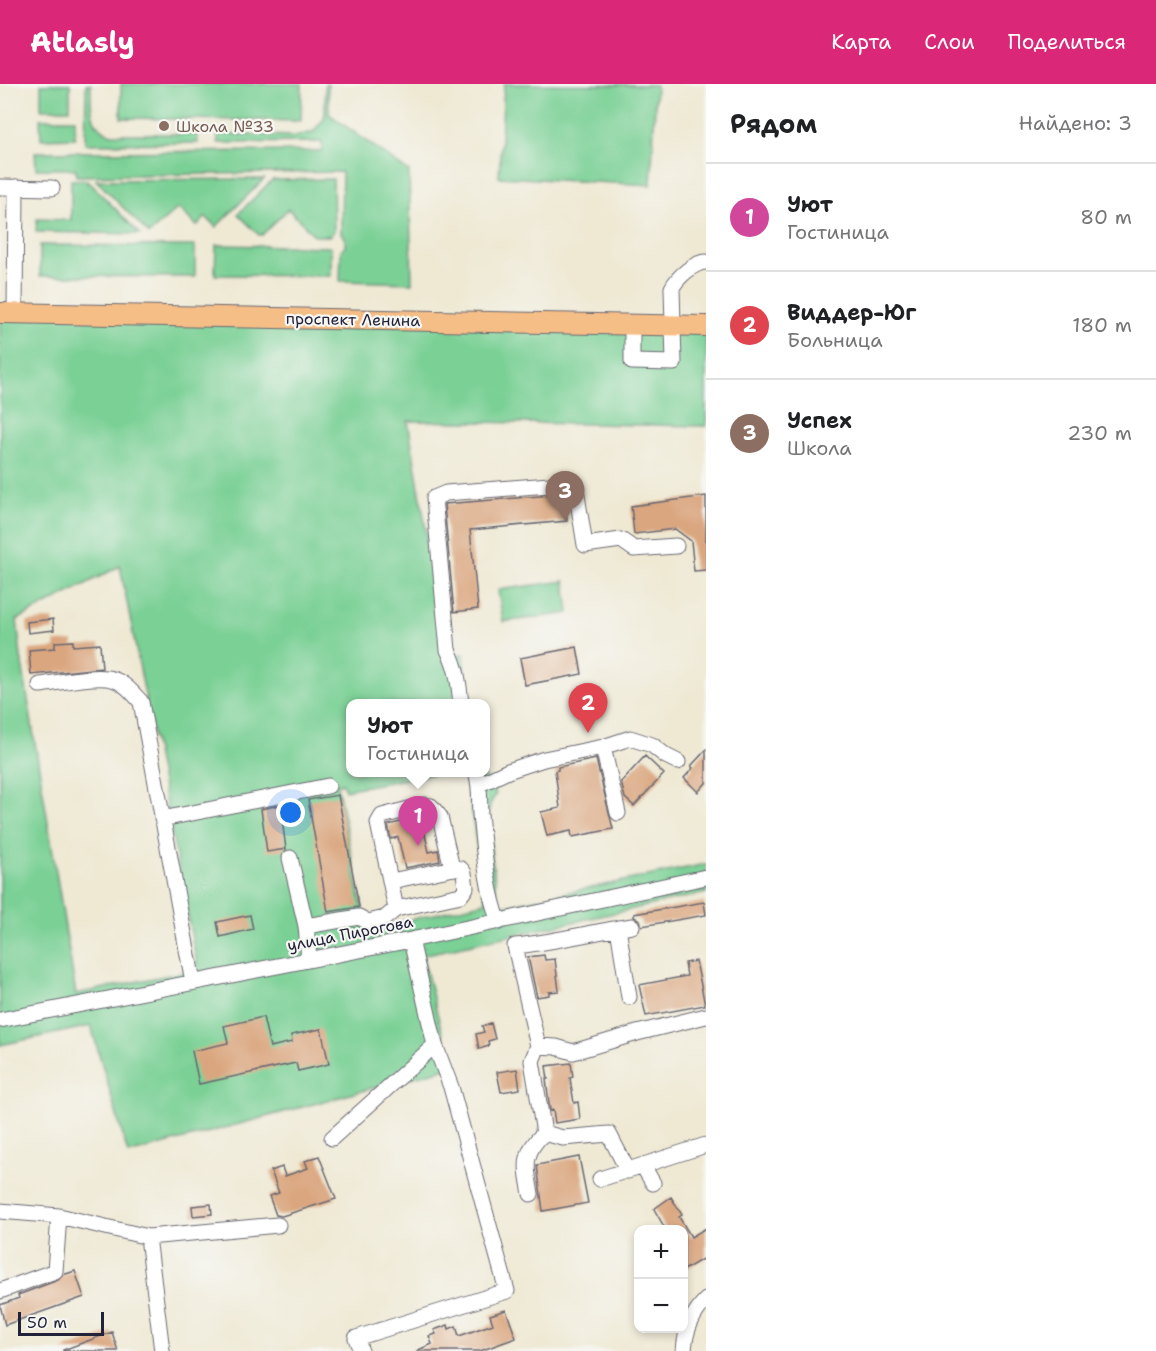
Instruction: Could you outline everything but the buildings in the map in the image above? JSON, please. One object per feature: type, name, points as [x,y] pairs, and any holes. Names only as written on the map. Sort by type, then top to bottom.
[{"type":"main road","name":"проспект Ленина","points":[[8,313],[706,326]]},
{"type":"street","points":[[0,187],[51,188]]},
{"type":"street","points":[[8,313],[16,187]]},
{"type":"street","points":[[632,325],[633,362],[674,363],[672,288],[676,280],[700,262],[706,262]]},
{"type":"street","points":[[460,699],[457,671],[448,650],[434,498],[446,493],[575,483],[585,545],[621,540],[634,549],[676,546]]},
{"type":"street","points":[[40,685],[102,678],[112,679],[125,686],[141,702],[193,982]]},
{"type":"street","points":[[490,775],[630,738],[652,745],[678,762]]},
{"type":"street","points":[[603,747],[618,813]]},
{"type":"street","points":[[478,778],[485,866],[492,902],[499,922]]},
{"type":"street","points":[[162,819],[328,786]]},
{"type":"street","points":[[396,909],[378,823],[380,818],[387,814],[431,806],[440,817],[452,868]]},
{"type":"street","points":[[290,858],[306,926],[309,959]]},
{"type":"street","points":[[306,926],[359,917],[368,922],[385,918],[396,909],[461,895],[466,888],[464,873],[461,869],[452,868],[391,880]]},
{"type":"street","name":"улица Пирогова","points":[[0,1020],[411,940],[706,877]]},
{"type":"street","points":[[544,1133],[532,1061],[538,1046],[515,946],[547,943],[576,934],[625,927],[629,997]]},
{"type":"street","points":[[361,1351],[356,1338],[507,1291],[452,1087],[435,1045],[411,940]]},
{"type":"street","points":[[538,1046],[556,1047],[573,1052],[706,1016]]},
{"type":"street","points":[[332,1138],[435,1045]]},
{"type":"street","points":[[544,1133],[564,1138],[609,1134],[628,1171]]},
{"type":"street","points":[[531,1194],[526,1167],[529,1152],[544,1133]]},
{"type":"street","points":[[600,1179],[706,1145]]},
{"type":"street","points":[[643,1166],[653,1183]]},
{"type":"street","points":[[0,1211],[58,1216],[148,1237],[278,1225]]},
{"type":"street","points":[[0,1291],[55,1271],[58,1216]]},
{"type":"street","points":[[148,1237],[162,1351]]},
{"type":"street","points":[[684,1351],[688,1327],[706,1300]]},
{"type":"green space","points":[[41,84],[70,84],[70,109],[41,109]]},
{"type":"green space","points":[[86,84],[91,84],[92,114],[104,131],[112,134],[197,134],[198,143],[85,144]]},
{"type":"green space","points":[[121,84],[302,84],[301,121],[121,118]]},
{"type":"green space","points":[[325,84],[328,84],[329,114],[409,172],[412,283],[340,281],[341,250],[345,246],[345,237],[341,233],[342,172],[76,176],[76,169],[36,169],[35,152],[322,151],[322,142],[218,143],[218,134],[297,136],[313,132],[325,114]]},
{"type":"green space","points":[[504,84],[656,85],[651,185],[499,177]]},
{"type":"green space","points":[[40,119],[75,119],[75,138],[41,139]]},
{"type":"green space","points":[[264,179],[216,227],[206,217],[197,226],[178,208],[149,234],[96,180]]},
{"type":"green space","points":[[333,179],[334,231],[330,236],[315,236],[288,209],[262,235],[259,235],[238,214],[272,180]]},
{"type":"green space","points":[[71,180],[87,180],[87,183],[90,183],[140,234],[36,232],[37,219],[71,220]]},
{"type":"green space","points":[[40,245],[195,246],[195,277],[40,276]]},
{"type":"green space","points":[[216,245],[331,247],[331,276],[215,275]]},
{"type":"green space","points":[[0,313],[706,326],[706,426],[408,421],[447,656],[464,654],[464,699],[346,699],[346,777],[418,777],[345,790],[343,783],[337,785],[367,930],[486,902],[466,777],[485,777],[496,794],[490,804],[488,822],[498,907],[706,864],[706,893],[422,955],[451,1067],[128,1154],[91,1026],[0,1045]],"holes":[[[120,566],[198,969],[76,994],[21,657],[17,620]]]},
{"type":"green space","points":[[565,581],[569,613],[503,622],[498,590]]},
{"type":"place","name":"Школа №33","points":[[164,126]]},
{"type":"place","name":"Успех","points":[[565,521]]},
{"type":"place","name":"Виддер-Юг","points":[[588,733]]},
{"type":"place","name":"Уют","points":[[418,846]]}]
